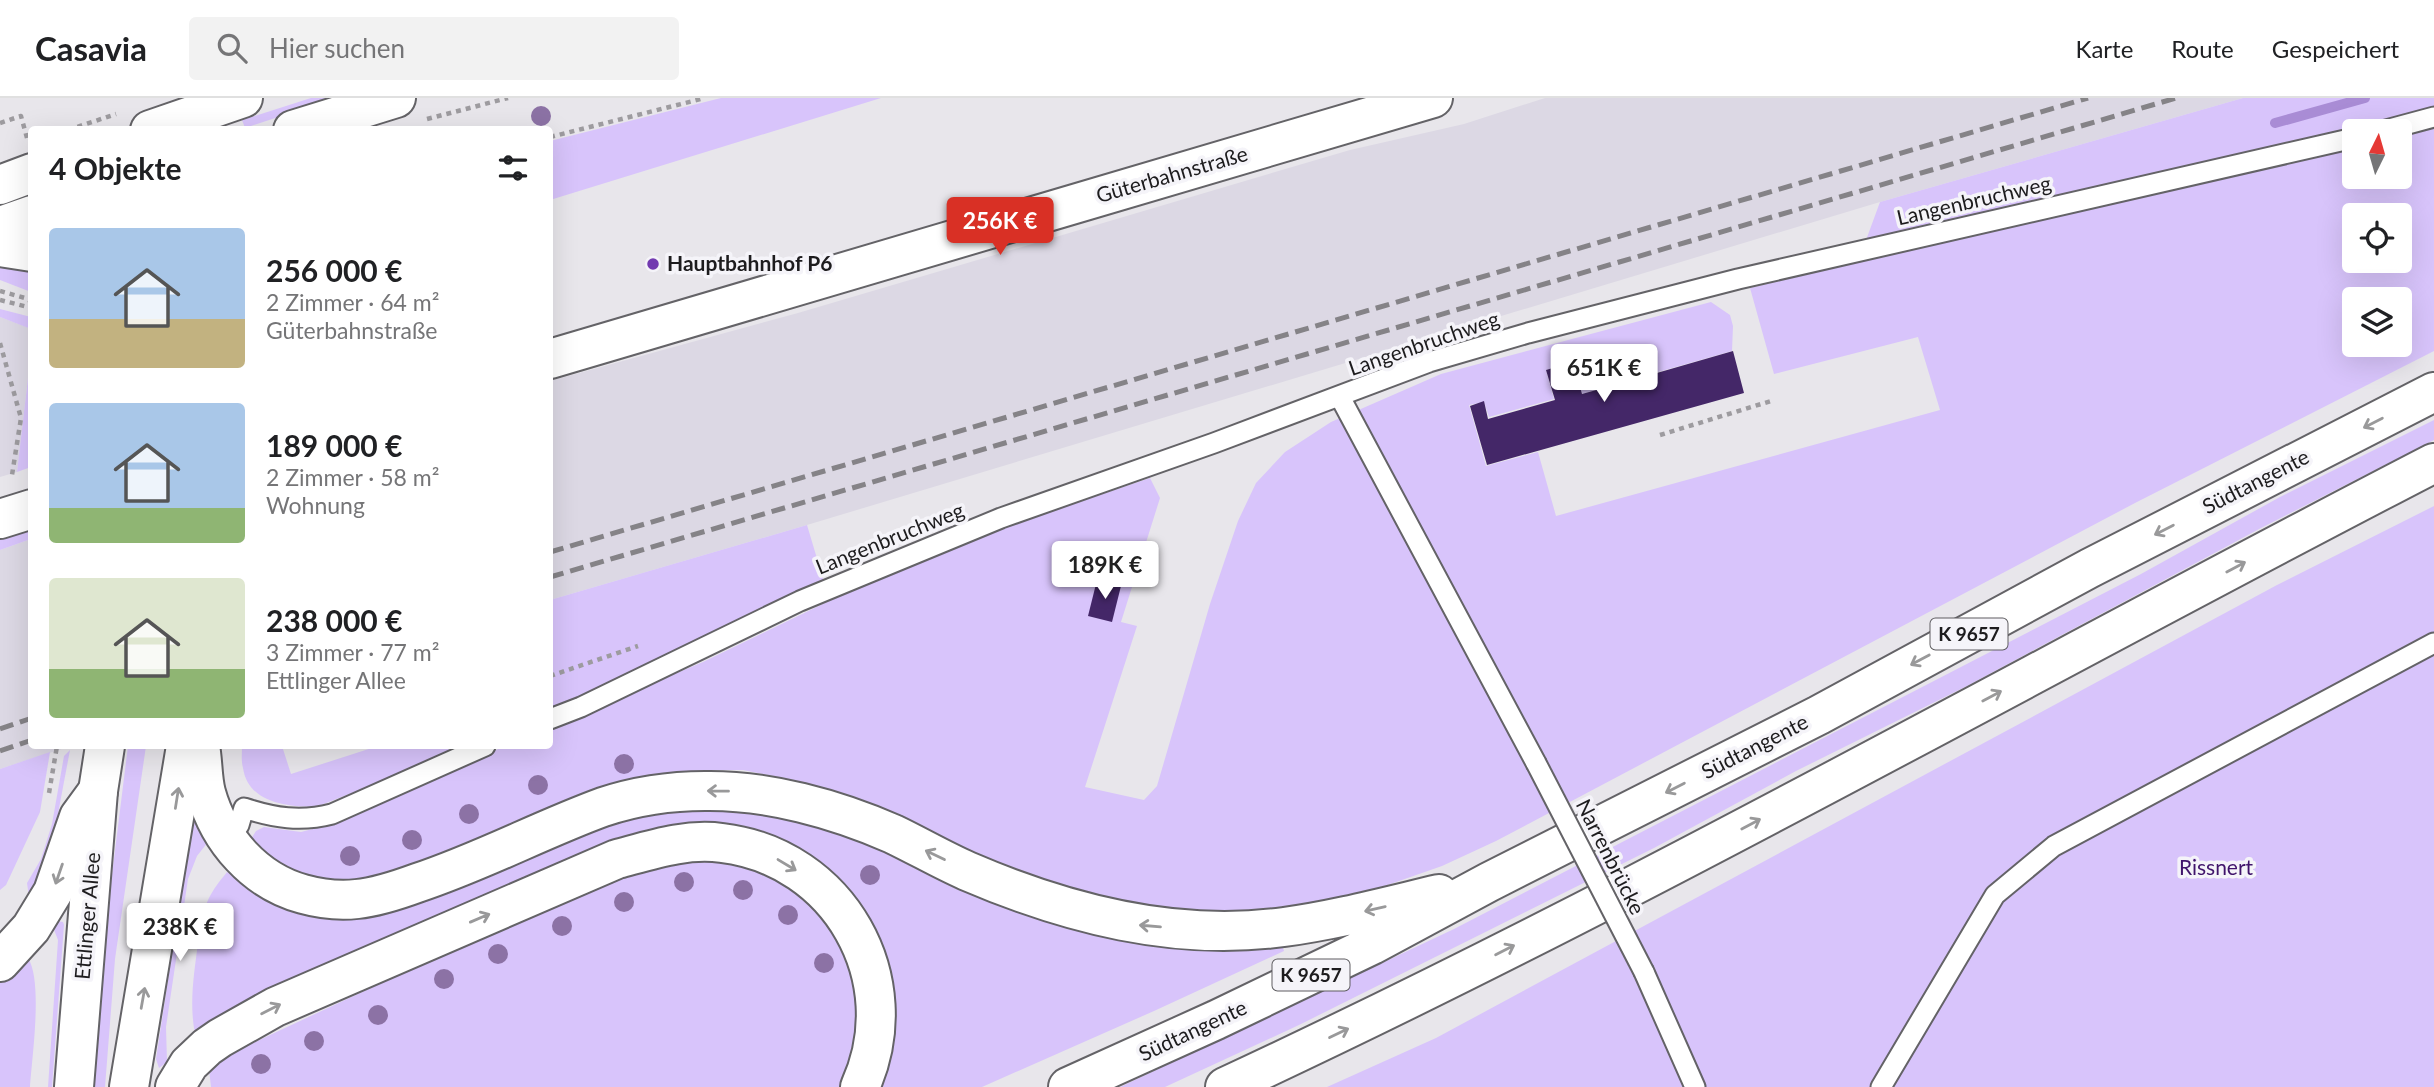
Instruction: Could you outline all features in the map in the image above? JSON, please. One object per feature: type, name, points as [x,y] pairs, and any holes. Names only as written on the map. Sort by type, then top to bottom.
[{"type":"main road","points":[[165,126],[188,120],[243,98]]},
{"type":"main road","name":"Güterbahnstraße","points":[[553,358],[1433,98]]},
{"type":"main road","points":[[312,126],[404,107]]},
{"type":"main road","points":[[361,126],[404,107]]},
{"type":"main road","points":[[0,184],[28,174]]},
{"type":"main road","points":[[0,226],[28,216]]},
{"type":"main road","points":[[0,247],[28,251]]},
{"type":"main road","name":"Südtangente","points":[[1068,1087],[1372,945],[1819,715],[2090,568],[2434,392]]},
{"type":"main road","points":[[1225,1087],[1672,866],[2434,463]]},
{"type":"main road","points":[[0,519],[28,510]]},
{"type":"main road","name":"Ettlinger Allee","points":[[74,1087],[98,791],[105,749]]},
{"type":"main road","points":[[129,1087],[185,749]]},
{"type":"main road","points":[[200,749],[205,791],[212,809],[237,824],[244,862],[271,881],[298,893],[327,899],[358,899],[385,894],[439,876],[607,806],[653,794],[731,792],[789,800],[827,811],[891,833],[966,871],[1052,904],[1134,925],[1205,931],[1283,927],[1489,883]]},
{"type":"main road","points":[[0,962],[31,928],[53,892],[79,817],[98,791]]},
{"type":"main road","points":[[175,1087],[189,1064],[207,1047],[275,1007],[617,859],[658,848],[700,842],[755,849],[784,862],[820,887],[845,916],[865,953],[874,983],[877,1015],[874,1042],[860,1087]]},
{"type":"main road","points":[[1247,1087],[1277,1063]]},
{"type":"lane","points":[[2412,123],[2434,117]]},
{"type":"lane","name":"Langenbruchweg","points":[[553,718],[800,601],[1001,518],[1340,397],[1429,362],[1725,282],[2342,141]]},
{"type":"lane","name":"Narrenbrücke","points":[[1340,397],[1536,763],[1644,972],[1695,1087]]},
{"type":"lane","points":[[1881,1087],[1996,895],[2054,846],[2434,643]]},
{"type":"lane","points":[[237,824],[265,815],[299,820],[332,814],[478,749]]},
{"type":"path","points":[[404,107],[428,118],[508,98]]},
{"type":"path","points":[[553,136],[705,98]]},
{"type":"path","points":[[0,123],[20,116],[26,134]]},
{"type":"path","points":[[0,291],[28,300]]},
{"type":"path","points":[[0,300],[28,307]]},
{"type":"path","points":[[0,343],[21,418],[12,477]]},
{"type":"path","points":[[1660,435],[1771,401]]},
{"type":"path","points":[[553,675],[642,644]]},
{"type":"shaded area","points":[[1545,98],[2243,98],[1880,202],[553,599],[553,380],[798,313],[1350,150],[1464,124]]},
{"type":"shaded area","points":[[0,317],[28,328],[28,378],[17,472],[0,477]]},
{"type":"shaded area","points":[[28,540],[28,749],[62,749],[0,769],[0,550]]},
{"type":"green space","points":[[311,98],[336,98],[251,126],[244,126],[242,120]]},
{"type":"green space","points":[[721,98],[881,98],[553,199],[553,140]]},
{"type":"green space","points":[[2243,98],[2434,98],[2434,351],[2135,503],[1496,841],[1442,866],[1356,896],[1314,905],[1234,913],[1177,911],[1087,896],[965,852],[858,801],[798,781],[743,770],[706,770],[657,775],[585,794],[420,868],[351,888],[280,869],[251,839],[256,831],[264,827],[301,832],[332,824],[498,749],[553,749],[553,725],[703,662],[829,601],[999,529],[1150,478],[1160,498],[1121,622],[1137,626],[1085,787],[1144,800],[1157,786],[1210,604],[1238,521],[1256,483],[1285,452],[1331,422],[1441,374],[1711,302],[1730,315],[1733,326],[1732,351],[1637,378],[1627,348],[1598,356],[1606,387],[1582,394],[1573,362],[1546,370],[1554,399],[1489,417],[1484,402],[1469,405],[1486,466],[1538,452],[1556,516],[1940,410],[1918,337],[1774,374],[1750,288],[1858,262],[1880,202]]},
{"type":"green space","points":[[11,265],[28,268],[28,291],[0,280],[0,267]]},
{"type":"green space","points":[[0,309],[28,316],[28,328],[0,317]]},
{"type":"green space","points":[[28,378],[28,468],[17,472]]},
{"type":"green space","points":[[2434,420],[2434,440],[2261,528],[1967,686],[1796,771],[1654,848],[1299,1025],[1165,1087],[1120,1087],[1454,929],[2141,574],[2280,497]]},
{"type":"green space","name":"Rissnert","points":[[2434,506],[2434,1087],[1327,1087],[1436,1038],[2277,585]]},
{"type":"green space","points":[[28,523],[28,540],[0,550],[0,532]]},
{"type":"green space","points":[[807,525],[827,592],[762,614],[668,653],[553,710],[553,599]]},
{"type":"green space","points":[[128,749],[146,749],[115,959],[105,1087],[93,1087],[104,939]]},
{"type":"green space","points":[[242,749],[283,749],[291,774],[369,749],[464,749],[316,807],[282,804],[261,796],[246,780]]},
{"type":"green space","points":[[70,750],[54,835],[45,867],[29,897],[27,883],[41,859],[52,824],[64,756]]},
{"type":"green space","points":[[50,752],[40,812],[6,885],[0,890],[0,769]]},
{"type":"green space","points":[[713,805],[795,818],[896,856],[1282,945],[1284,951],[982,1087],[880,1087],[892,1039],[883,964],[725,826],[195,1034],[192,1000],[198,943],[213,945],[215,931],[201,928],[202,919],[209,898],[227,872],[257,893],[291,909],[662,808]]},
{"type":"green space","points":[[194,821],[208,842],[197,856],[188,879],[166,1027],[167,1062],[159,1068],[156,1059]]},
{"type":"green space","points":[[718,859],[768,875],[797,894],[822,919],[842,948],[854,981],[858,1009],[854,1043],[843,1087],[211,1087],[209,1069],[240,1049],[510,923],[655,864]]},
{"type":"green space","points":[[57,921],[63,922],[64,925],[52,1087],[48,1087],[58,940],[53,927]]},
{"type":"green space","points":[[28,958],[35,984],[36,1001],[30,1087],[0,1087],[0,982]]},
{"type":"building","points":[[1627,348],[1636,379],[1733,351],[1744,393],[1487,465],[1470,406],[1484,401],[1488,419],[1555,400],[1546,370],[1573,362],[1582,394],[1607,387],[1598,356]]},
{"type":"building","points":[[1097,580],[1121,586],[1112,622],[1088,616]]},
{"type":"waterway","points":[[2275,123],[2365,98]]},
{"type":"railway","points":[[553,551],[2088,98]]},
{"type":"railway","points":[[553,576],[2176,98]]},
{"type":"railway","points":[[0,729],[28,719]]},
{"type":"railway","points":[[0,751],[28,741]]},
{"type":"place","name":"Hauptbahnhof P6","points":[[653,264]]}]
